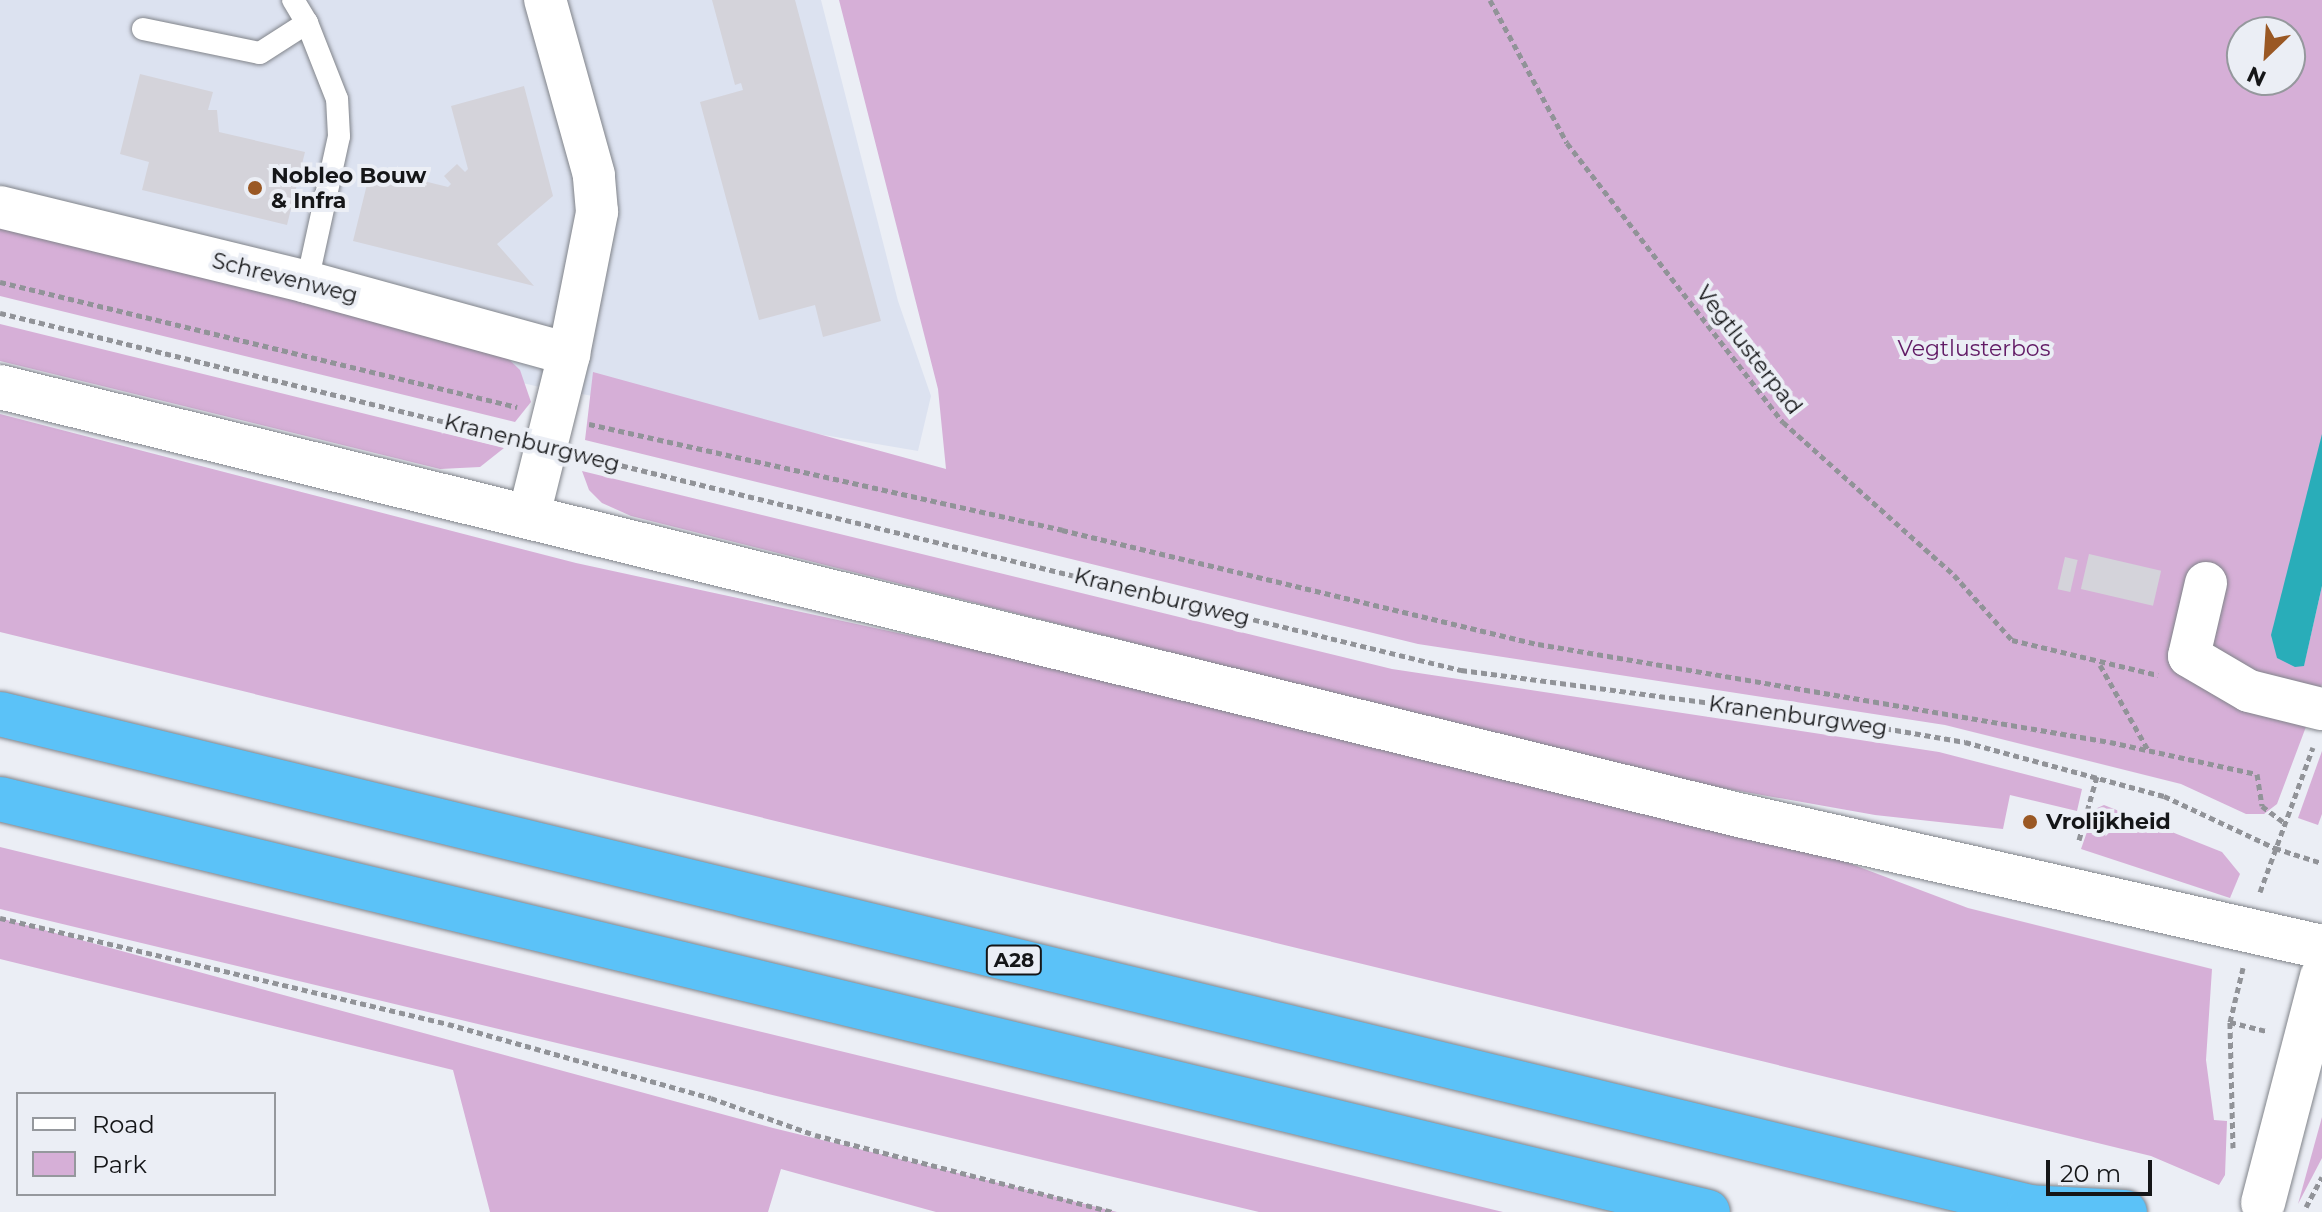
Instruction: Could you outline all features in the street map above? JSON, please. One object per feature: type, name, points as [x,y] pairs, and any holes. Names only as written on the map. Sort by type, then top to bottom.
[{"type":"highway","name":"A28","points":[[0,714],[2040,1209],[2125,1212]]},
{"type":"highway","points":[[0,799],[1708,1212]]},
{"type":"main road","points":[[0,387],[1743,816],[2322,947]]},
{"type":"main road","points":[[2283,1208],[2322,977]]},
{"type":"street","points":[[529,515],[569,354],[597,212],[594,175],[545,0]]},
{"type":"street","name":"Schrevenweg","points":[[0,207],[307,282],[569,354]]},
{"type":"street","points":[[2206,583],[2189,656],[2249,691],[2319,722]]},
{"type":"lane","points":[[293,0],[307,23],[337,99],[339,136],[307,282]]},
{"type":"lane","points":[[143,29],[260,53],[307,23]]},
{"type":"path","name":"Vegtlusterpad","points":[[1490,0],[1567,143],[1783,422],[1954,575],[2012,640],[2100,664],[2162,676],[2189,656]]},
{"type":"path","points":[[0,282],[550,432],[1062,530],[1538,644],[2148,750],[2257,774],[2262,806],[2286,824]]},
{"type":"path","name":"Kranenburgweg","points":[[0,313],[550,432],[1461,670],[1826,718],[1965,742],[2164,796],[2275,848],[2322,863]]},
{"type":"path","points":[[2100,664],[2148,750]]},
{"type":"path","points":[[2275,848],[2286,824],[2319,722]]},
{"type":"path","points":[[2079,840],[2097,776]]},
{"type":"path","points":[[0,918],[448,1024],[711,1098],[815,1135],[1113,1212]]},
{"type":"path","points":[[2230,1022],[2232,1160]]},
{"type":"path","points":[[2283,1208],[2322,1177]]},
{"type":"shaded area","points":[[0,0],[821,0],[898,301],[931,396],[918,451],[540,387],[0,265]]},
{"type":"green space","name":"Vegtlusterbos","points":[[839,0],[2322,0],[2322,463],[2304,665],[2322,586],[2322,684],[2277,804],[2264,814],[2246,814],[2181,784],[1945,725],[1418,644],[585,440],[593,372],[946,469],[938,389]]},
{"type":"green space","points":[[0,228],[495,346],[520,370],[531,402],[515,422],[0,296]]},
{"type":"green space","points":[[0,324],[504,448],[480,467],[440,469],[0,361]]},
{"type":"green space","points":[[0,414],[576,563],[1119,681],[1838,859],[1968,908],[2212,969],[2206,1060],[2214,1120],[2227,1121],[2225,1175],[2219,1185],[2151,1156],[0,632]]},
{"type":"green space","points":[[582,471],[1392,669],[1939,752],[2082,789],[2077,811],[2010,795],[2003,829],[1875,815],[1672,779],[631,516],[602,503],[589,490]]},
{"type":"green space","points":[[2322,751],[2322,814],[2318,825],[2298,818]]},
{"type":"green space","points":[[2104,805],[2222,852],[2240,874],[2230,898],[2081,849],[2095,809]]},
{"type":"green space","points":[[0,847],[1503,1212],[1259,1212],[0,909]]},
{"type":"green space","points":[[0,918],[773,1128],[1117,1212],[936,1212],[781,1169],[768,1212],[490,1212],[453,1070],[0,959]]},
{"type":"green space","points":[[2322,1117],[2322,1158],[2298,1204]]},
{"type":"water","points":[[2322,434],[2322,586],[2304,666],[2295,667],[2277,658],[2271,635]]},
{"type":"building","points":[[712,0],[795,0],[881,321],[823,337],[815,305],[759,320],[700,102],[743,90],[741,83],[735,85]]},
{"type":"building","points":[[140,74],[213,92],[208,110],[217,110],[219,132],[305,152],[287,225],[142,190],[149,162],[120,154]]},
{"type":"building","points":[[524,86],[553,196],[497,244],[534,286],[353,241],[371,168],[448,187],[451,184],[444,176],[457,164],[465,172],[468,169],[451,106]]},
{"type":"building","points":[[2089,554],[2161,571],[2153,606],[2081,589]]},
{"type":"building","points":[[2065,557],[2078,560],[2070,592],[2058,589]]},
{"type":"place","name":"Nobleo Bouw & Infra","points":[[255,188]]},
{"type":"place","name":"Vrolijkheid","points":[[2030,822]]}]
